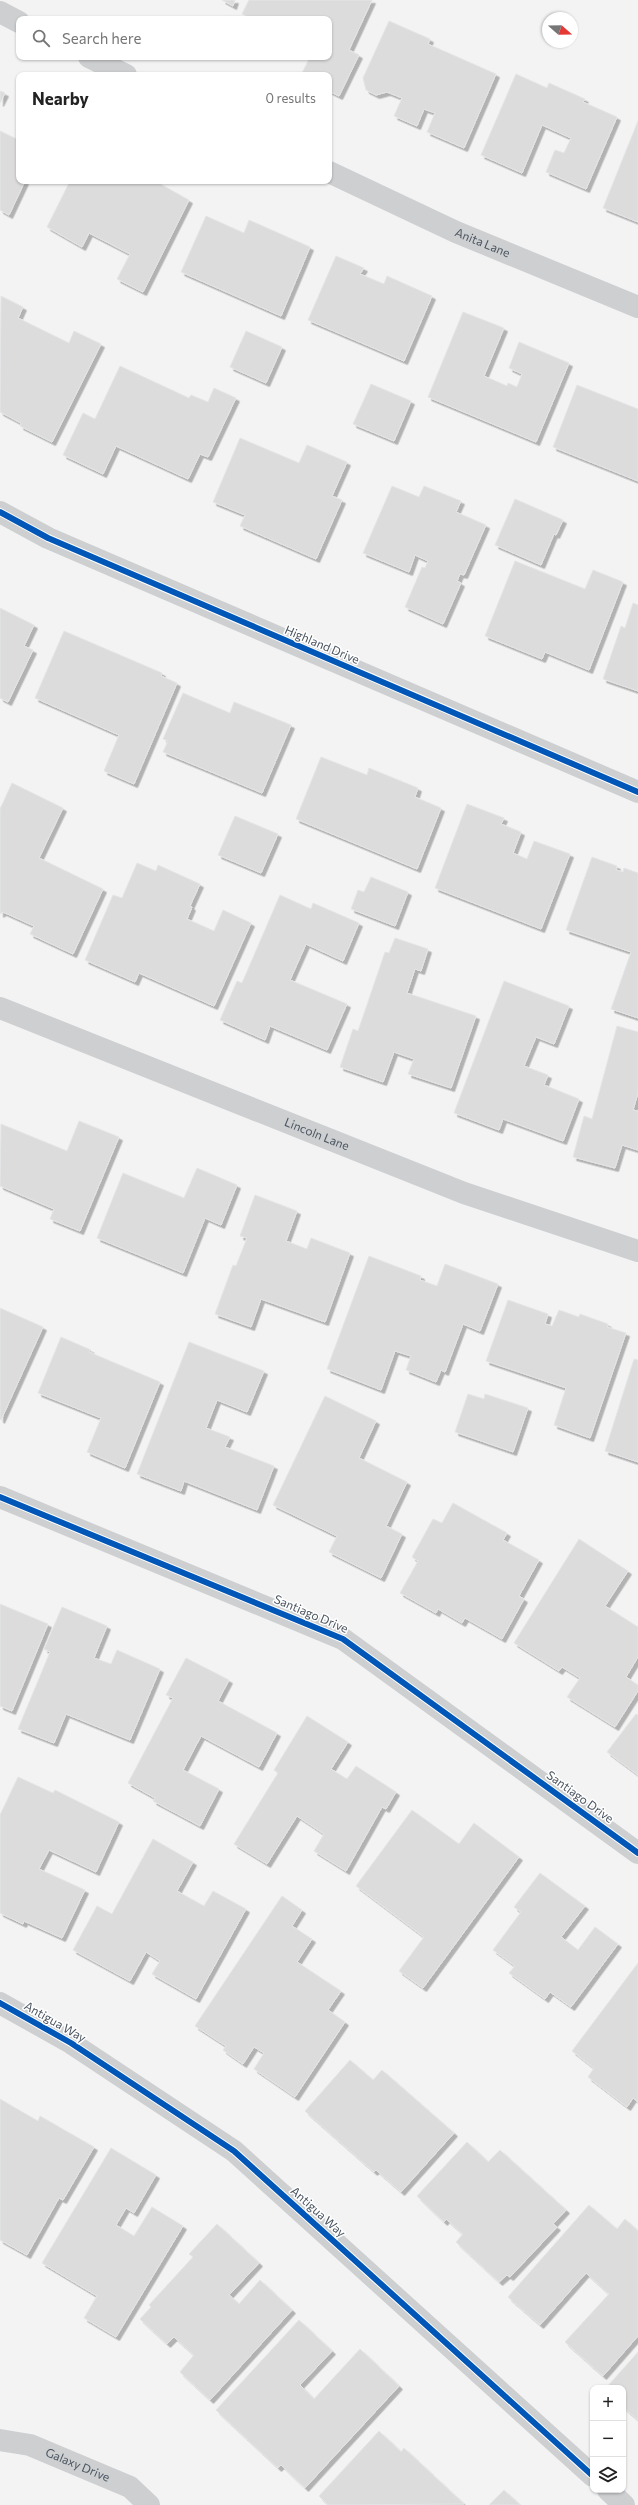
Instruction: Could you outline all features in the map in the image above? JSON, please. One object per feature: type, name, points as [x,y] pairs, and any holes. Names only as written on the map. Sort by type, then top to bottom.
[{"type":"street","points":[[0,12],[16,20]]},
{"type":"street","points":[[95,60],[120,72]]},
{"type":"street","name":"Anita Lane","points":[[332,173],[456,232],[638,307]]},
{"type":"street","name":"Highland Drive","points":[[0,512],[48,538],[638,792]]},
{"type":"street","name":"Lincoln Lane","points":[[0,1008],[464,1193],[638,1251]]},
{"type":"street","name":"Santiago Drive","points":[[0,1497],[343,1639],[638,1853]]},
{"type":"street","name":"Antigua Way","points":[[0,2003],[71,2042],[234,2151],[590,2473]]},
{"type":"street","name":"Galaxy Drive","points":[[0,2440],[30,2445],[130,2488],[149,2505]]},
{"type":"street","points":[[611,2493],[624,2505]]},
{"type":"building","points":[[222,0],[235,0],[233,6]]},
{"type":"building","points":[[249,0],[372,0],[349,50],[359,55],[339,96],[332,92],[332,72],[302,72],[308,60],[332,60],[332,16],[246,16],[242,14]]},
{"type":"building","points":[[389,21],[430,39],[428,44],[496,74],[464,148],[427,132],[435,113],[424,109],[417,126],[394,116],[402,98],[387,92],[376,95],[366,90],[363,78]]},
{"type":"building","points":[[516,74],[547,88],[549,83],[585,99],[583,102],[617,117],[586,189],[546,172],[555,150],[564,153],[571,138],[542,125],[522,173],[481,155]]},
{"type":"building","points":[[0,91],[5,93],[0,103]]},
{"type":"building","points":[[638,121],[638,222],[603,208]]},
{"type":"building","points":[[0,131],[16,139],[16,184],[24,184],[9,215],[0,210]]},
{"type":"building","points":[[68,184],[160,184],[189,200],[143,292],[117,279],[130,254],[89,233],[82,247],[47,227]]},
{"type":"building","points":[[206,216],[244,233],[249,220],[310,247],[281,316],[181,272]]},
{"type":"building","points":[[336,256],[364,268],[360,274],[384,284],[387,276],[432,296],[404,361],[308,320]]},
{"type":"building","points":[[1,296],[23,307],[18,318],[69,343],[74,331],[101,344],[52,442],[20,426],[21,423],[0,412]]},
{"type":"building","points":[[463,312],[504,328],[484,376],[507,386],[508,383],[517,387],[522,374],[509,368],[519,342],[569,363],[536,442],[428,397]]},
{"type":"building","points":[[246,331],[282,347],[266,383],[230,367]]},
{"type":"building","points":[[120,366],[189,398],[191,395],[208,402],[214,388],[236,398],[208,457],[200,454],[188,479],[116,446],[103,474],[63,455],[83,413],[95,419]]},
{"type":"building","points":[[371,384],[411,401],[394,441],[353,424]]},
{"type":"building","points":[[577,385],[638,409],[638,481],[553,447]]},
{"type":"building","points":[[240,438],[299,463],[307,445],[347,462],[332,496],[342,500],[316,559],[240,526],[245,515],[213,502]]},
{"type":"building","points":[[392,486],[419,497],[424,486],[461,501],[456,512],[486,525],[464,575],[460,574],[457,581],[461,583],[443,624],[405,607],[422,567],[425,568],[428,561],[415,555],[409,572],[363,553]]},
{"type":"building","points":[[515,499],[563,520],[556,535],[554,534],[541,565],[495,545]]},
{"type":"building","points":[[515,561],[585,589],[593,570],[623,582],[589,670],[545,652],[542,659],[485,636]]},
{"type":"building","points":[[633,603],[638,605],[638,691],[603,679],[621,626],[625,628]]},
{"type":"building","points":[[0,608],[34,625],[24,646],[33,650],[8,702],[0,698]]},
{"type":"building","points":[[64,631],[162,673],[161,676],[177,683],[134,784],[104,771],[119,735],[35,698]]},
{"type":"building","points":[[183,693],[230,713],[234,702],[291,725],[262,793],[163,752],[168,741],[163,739]]},
{"type":"building","points":[[321,757],[367,775],[369,768],[418,788],[415,797],[441,808],[417,869],[296,819]]},
{"type":"building","points":[[12,783],[63,808],[39,858],[103,889],[73,954],[30,934],[34,926],[3,912],[0,914],[0,809]]},
{"type":"building","points":[[467,804],[504,818],[501,824],[521,832],[513,853],[527,859],[534,841],[570,854],[541,929],[435,888]]},
{"type":"building","points":[[235,816],[278,834],[261,873],[218,855]]},
{"type":"building","points":[[592,857],[617,866],[616,870],[623,872],[624,868],[638,873],[638,1018],[611,1009],[631,952],[566,930]]},
{"type":"building","points":[[137,863],[156,871],[158,865],[200,884],[190,906],[192,907],[187,919],[214,931],[223,910],[251,923],[214,1006],[139,973],[135,982],[85,960],[113,895],[122,898]]},
{"type":"building","points":[[371,877],[408,892],[395,926],[351,909],[358,890],[364,892]]},
{"type":"building","points":[[280,895],[311,909],[313,903],[359,923],[343,961],[306,944],[290,980],[347,1004],[327,1050],[270,1026],[265,1040],[220,1020],[237,981],[242,983]]},
{"type":"building","points":[[395,938],[428,949],[421,971],[415,969],[407,993],[476,1016],[451,1088],[408,1074],[414,1059],[394,1052],[383,1082],[340,1067],[353,1029],[358,1031],[385,952],[389,953]]},
{"type":"building","points":[[504,981],[569,1006],[554,1044],[536,1037],[524,1066],[548,1075],[544,1085],[579,1099],[563,1141],[503,1119],[499,1130],[454,1113]]},
{"type":"building","points":[[617,1026],[638,1032],[638,1093],[633,1110],[638,1111],[638,1150],[622,1145],[615,1168],[573,1157],[584,1116],[592,1119]]},
{"type":"building","points":[[79,1121],[119,1137],[80,1231],[50,1219],[54,1209],[0,1186],[1,1124],[67,1151]]},
{"type":"building","points":[[197,1168],[237,1185],[221,1225],[205,1218],[183,1273],[97,1238],[123,1173],[184,1198]]},
{"type":"building","points":[[255,1195],[297,1211],[286,1241],[307,1249],[311,1238],[350,1253],[325,1322],[261,1299],[251,1327],[215,1314],[233,1265],[236,1266],[247,1238],[240,1236]]},
{"type":"building","points":[[369,1256],[421,1276],[420,1280],[437,1286],[445,1264],[498,1284],[480,1331],[463,1324],[445,1372],[441,1370],[436,1382],[406,1370],[411,1356],[395,1351],[381,1390],[327,1369]]},
{"type":"building","points":[[508,1300],[548,1314],[545,1324],[552,1326],[559,1310],[579,1317],[580,1314],[608,1324],[607,1327],[626,1333],[590,1438],[554,1425],[566,1388],[486,1361]]},
{"type":"building","points":[[0,1308],[43,1327],[1,1420],[0,1419]]},
{"type":"building","points":[[61,1337],[91,1350],[89,1352],[160,1382],[125,1468],[87,1452],[101,1418],[38,1393]]},
{"type":"building","points":[[189,1342],[264,1371],[247,1412],[217,1400],[206,1428],[230,1437],[225,1447],[274,1466],[257,1510],[184,1481],[181,1491],[137,1474]]},
{"type":"building","points":[[634,1359],[638,1360],[638,1462],[605,1451]]},
{"type":"building","points":[[468,1394],[484,1399],[485,1394],[528,1408],[513,1452],[455,1432]]},
{"type":"building","points":[[325,1396],[376,1421],[359,1458],[407,1482],[386,1526],[402,1534],[381,1578],[329,1552],[337,1536],[273,1505]]},
{"type":"building","points":[[453,1503],[507,1533],[503,1540],[539,1560],[519,1596],[524,1599],[502,1639],[465,1618],[462,1623],[438,1609],[436,1613],[400,1593],[418,1561],[412,1557],[433,1519],[442,1523]]},
{"type":"building","points":[[579,1539],[628,1571],[605,1606],[638,1627],[638,1657],[626,1677],[638,1685],[638,1691],[615,1727],[567,1697],[580,1678],[562,1667],[559,1671],[514,1643]]},
{"type":"building","points":[[0,1604],[48,1624],[12,1711],[0,1706]]},
{"type":"building","points":[[62,1607],[107,1626],[94,1658],[111,1664],[117,1650],[160,1669],[130,1740],[66,1714],[54,1743],[18,1729],[50,1652],[44,1649]]},
{"type":"building","points":[[186,1658],[229,1680],[218,1701],[277,1733],[259,1767],[201,1736],[183,1770],[219,1789],[200,1826],[153,1801],[155,1798],[128,1783],[173,1698],[166,1695]]},
{"type":"building","points":[[636,1714],[638,1715],[638,1775],[607,1752]]},
{"type":"building","points":[[307,1716],[348,1742],[331,1769],[347,1779],[356,1766],[396,1792],[386,1809],[382,1807],[346,1871],[314,1851],[324,1834],[297,1816],[267,1864],[234,1844],[278,1773],[274,1770]]},
{"type":"building","points":[[18,1777],[53,1793],[55,1790],[119,1822],[96,1872],[49,1850],[39,1869],[85,1890],[62,1938],[24,1921],[23,1924],[0,1913],[0,1815]]},
{"type":"building","points":[[412,1810],[459,1844],[474,1823],[519,1857],[423,1988],[399,1971],[424,1937],[356,1886]]},
{"type":"building","points":[[153,1839],[193,1862],[177,1891],[204,1906],[213,1891],[246,1909],[196,1999],[152,1974],[160,1961],[146,1952],[130,1981],[73,1950],[97,1906],[112,1914]]},
{"type":"building","points":[[540,1873],[585,1906],[561,1937],[578,1950],[595,1927],[618,1944],[571,2007],[550,1992],[545,1999],[509,1973],[515,1966],[493,1950],[521,1912],[514,1907]]},
{"type":"building","points":[[282,1896],[302,1910],[292,1926],[312,1939],[297,1962],[341,1991],[328,2010],[345,2022],[295,2097],[254,2069],[264,2053],[254,2047],[243,2064],[223,2050],[226,2046],[195,2026]]},
{"type":"building","points":[[638,1963],[638,2102],[633,2098],[627,2107],[588,2077],[594,2068],[572,2051]]},
{"type":"building","points":[[350,2060],[373,2080],[382,2070],[454,2133],[401,2192],[376,2170],[374,2172],[305,2111]]},
{"type":"building","points":[[0,2099],[38,2121],[40,2116],[94,2147],[63,2200],[59,2198],[27,2255],[0,2240]]},
{"type":"building","points":[[467,2142],[488,2162],[500,2150],[566,2210],[553,2224],[557,2227],[510,2277],[507,2275],[499,2282],[456,2242],[463,2234],[446,2219],[444,2222],[417,2196]]},
{"type":"building","points":[[111,2148],[156,2175],[134,2213],[126,2208],[116,2225],[134,2236],[152,2207],[183,2226],[116,2337],[84,2318],[97,2296],[42,2263]]},
{"type":"building","points":[[589,2205],[617,2229],[625,2219],[638,2231],[638,2336],[603,2376],[565,2342],[609,2294],[586,2273],[540,2325],[508,2297]]},
{"type":"building","points":[[217,2224],[259,2263],[229,2295],[239,2304],[260,2280],[292,2310],[210,2400],[180,2372],[194,2355],[174,2337],[167,2344],[140,2319],[151,2307],[149,2305],[193,2257],[189,2254]]},
{"type":"building","points":[[299,2320],[332,2351],[300,2385],[314,2399],[360,2349],[399,2386],[305,2488],[281,2465],[278,2468],[216,2410]]},
{"type":"building","points":[[638,2352],[638,2420],[626,2410],[626,2385],[609,2385]]},
{"type":"building","points":[[379,2431],[401,2452],[404,2448],[464,2504],[328,2505],[319,2496]]},
{"type":"building","points":[[504,2490],[520,2505],[489,2505]]},
{"type":"cycle path","points":[[0,512],[48,538],[638,792]]},
{"type":"cycle path","points":[[0,1497],[343,1639],[638,1853]]},
{"type":"cycle path","points":[[0,2003],[71,2043],[234,2151],[590,2473]]}]
